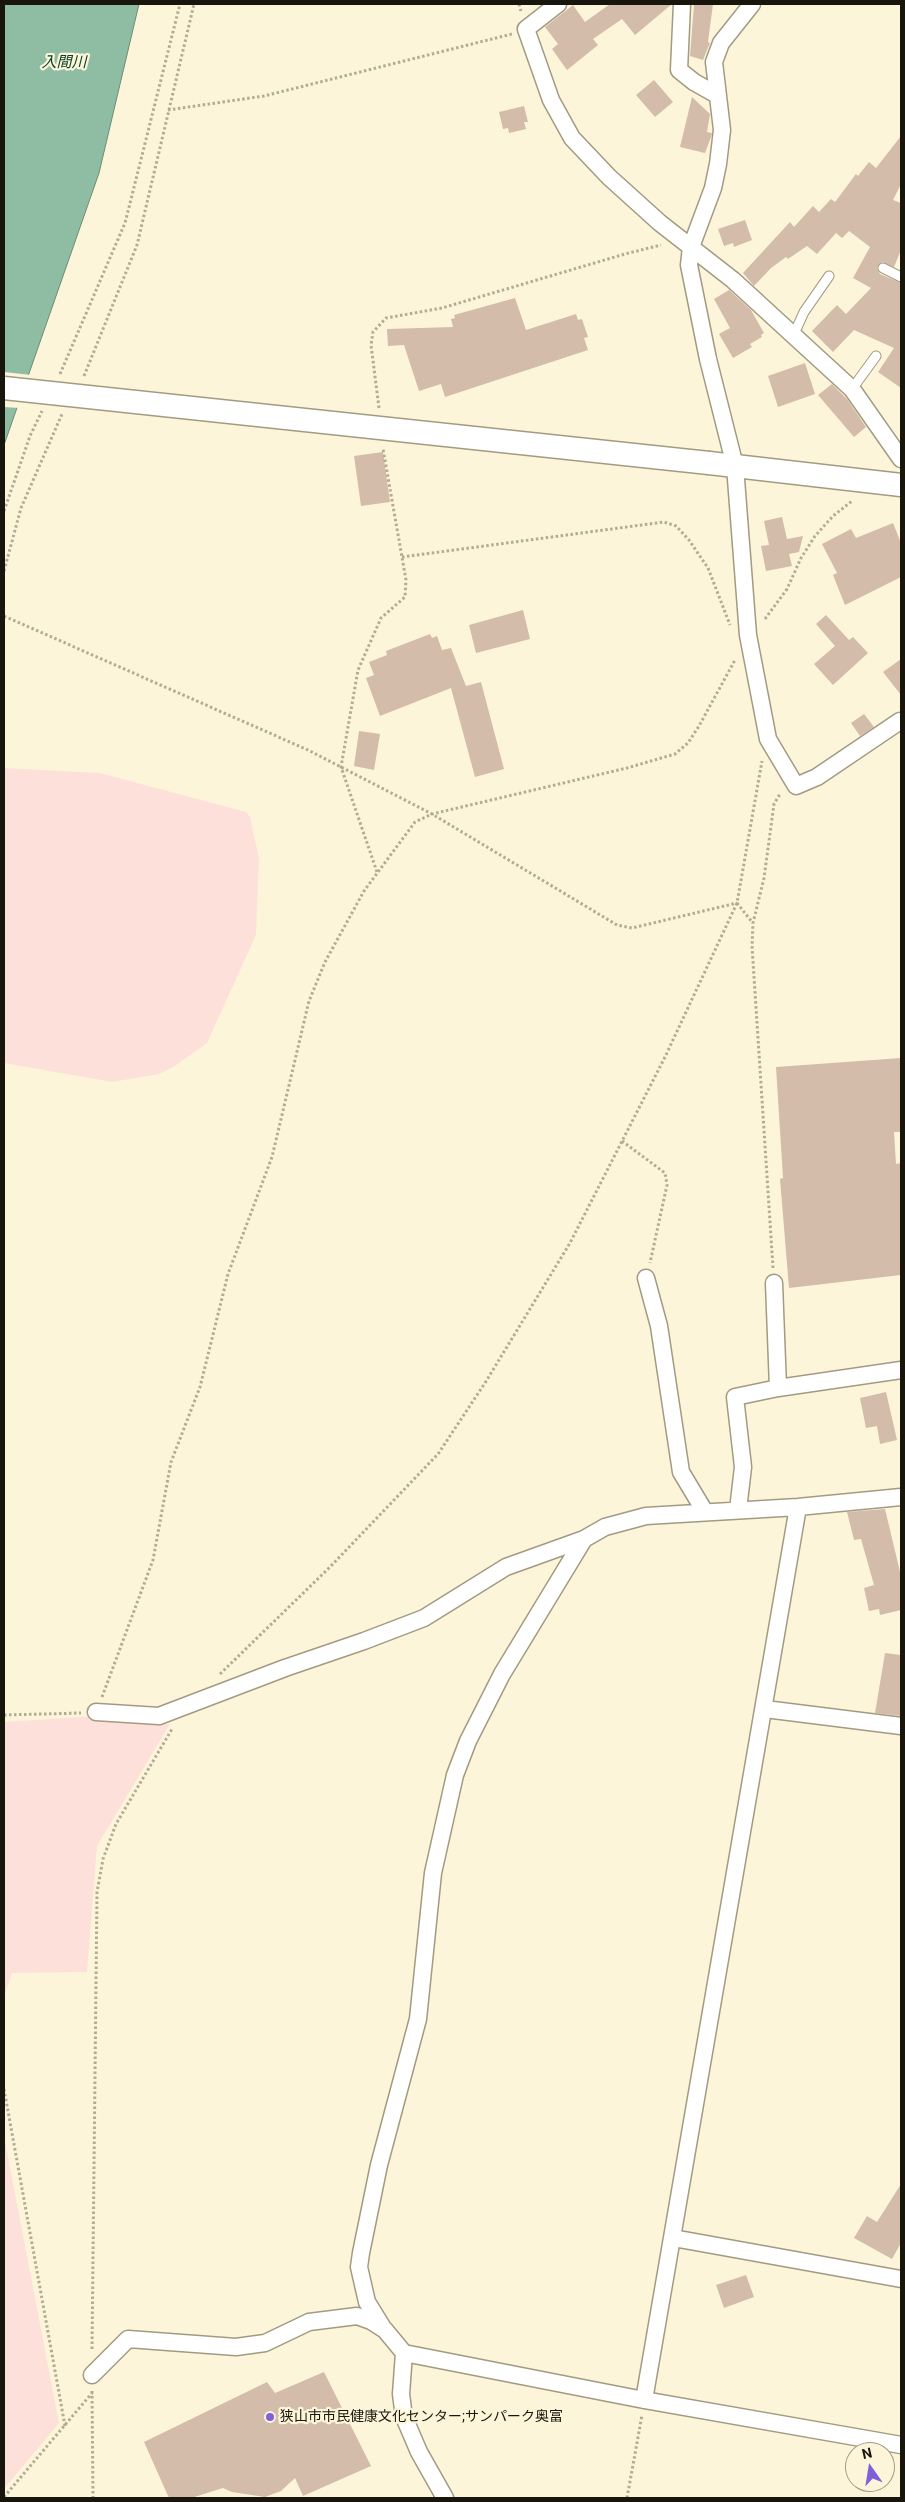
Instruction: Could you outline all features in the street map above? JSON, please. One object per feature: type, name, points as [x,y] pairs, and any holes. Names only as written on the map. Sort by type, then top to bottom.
[{"type":"street","points":[[558,4],[526,29],[551,100],[572,138],[609,177],[794,334],[852,389],[901,459]]},
{"type":"street","points":[[682,4],[679,70],[694,82],[717,95]]},
{"type":"street","points":[[752,4],[722,43],[714,62],[722,130],[718,164],[713,188],[688,245],[689,265],[695,296],[735,466],[748,635],[768,739],[796,786],[816,777],[900,721],[901,723]]},
{"type":"street","points":[[4,388],[901,485]]},
{"type":"street","points":[[646,1278],[659,1326],[681,1472],[705,1512]]},
{"type":"street","points":[[774,1283],[778,1388]]},
{"type":"street","points":[[738,1510],[743,1467],[735,1397],[778,1388],[901,1370]]},
{"type":"street","points":[[96,1712],[159,1716],[424,1618],[506,1567],[584,1539],[604,1527],[646,1516],[798,1507],[901,1498]]},
{"type":"street","points":[[644,2400],[765,1709],[798,1507]]},
{"type":"street","points":[[584,1539],[502,1674],[468,1742],[455,1775],[433,1873],[418,2019],[379,2165],[361,2253],[359,2267],[368,2302],[385,2330],[404,2353],[644,2400],[901,2445]]},
{"type":"street","points":[[765,1709],[901,1726]]},
{"type":"street","points":[[673,2238],[899,2276]]},
{"type":"street","points":[[92,2374],[128,2339],[236,2347],[265,2343],[309,2322],[356,2316],[371,2321],[385,2330]]},
{"type":"street","points":[[404,2353],[401,2394],[404,2417],[419,2452],[445,2498]]},
{"type":"lane","points":[[883,268],[901,277]]},
{"type":"lane","points":[[794,334],[804,312],[829,276]]},
{"type":"lane","points":[[852,389],[876,356]]},
{"type":"path","points":[[59,376],[125,224],[180,4]]},
{"type":"path","points":[[79,383],[137,245],[194,4]]},
{"type":"path","points":[[168,110],[264,96],[526,29]]},
{"type":"path","points":[[380,412],[371,345],[373,332],[386,318],[442,308],[625,254],[688,245]]},
{"type":"path","points":[[4,571],[21,508],[65,409]]},
{"type":"path","points":[[4,510],[30,436],[42,410]]},
{"type":"path","points":[[377,873],[341,767],[358,670],[381,618],[405,597],[406,580],[385,468],[382,440]]},
{"type":"path","points":[[4,1715],[96,1712],[153,1560],[171,1462],[200,1387],[228,1274],[272,1157],[309,1001],[325,962],[364,891],[415,822],[432,814],[627,768],[675,754],[688,743],[699,726],[748,635],[766,617],[787,589],[801,558],[815,536],[833,516],[876,483]]},
{"type":"path","points":[[402,557],[664,522],[676,526],[689,540],[708,568],[724,607],[728,624],[748,635]]},
{"type":"path","points":[[4,616],[308,750],[432,814],[617,925],[632,928],[738,903]]},
{"type":"path","points":[[215,1678],[330,1567],[438,1454],[484,1383],[570,1242],[665,1057],[738,903],[758,779],[768,739]]},
{"type":"path","points":[[774,1283],[752,946],[753,923],[764,878],[774,804],[780,794],[796,786]]},
{"type":"path","points":[[738,903],[753,923]]},
{"type":"path","points":[[622,1141],[665,1173],[667,1185],[646,1278]]},
{"type":"path","points":[[93,2498],[92,2374],[97,1892],[103,1859],[116,1824],[186,1706]]},
{"type":"path","points":[[4,2088],[64,2426]]},
{"type":"path","points":[[4,2497],[92,2393]]},
{"type":"path","points":[[627,2498],[644,2400]]},
{"type":"shaded area","points":[[4,768],[100,773],[246,812],[250,817],[259,858],[256,935],[207,1043],[175,1066],[159,1074],[112,1082],[4,1063]]},
{"type":"shaded area","points":[[95,1716],[149,1725],[170,1724],[97,1846],[87,1972],[12,1973],[4,1997],[4,1722]]},
{"type":"shaded area","points":[[4,2136],[59,2423],[4,2489]]},
{"type":"water","name":"入間川","points":[[4,4],[139,4],[99,173],[4,445]]},
{"type":"pier","points":[[4,372],[31,375],[19,408],[4,407]]},
{"type":"building","points":[[610,4],[672,4],[635,35],[622,19],[593,39],[598,45],[567,70],[552,49],[558,44],[545,27],[573,5],[585,22]]},
{"type":"building","points":[[694,4],[713,4],[708,42],[710,43],[703,60],[690,56]]},
{"type":"building","points":[[654,80],[673,102],[655,117],[636,95]]},
{"type":"building","points":[[692,97],[710,114],[707,132],[712,133],[705,153],[680,147]]},
{"type":"building","points":[[524,106],[528,122],[524,122],[526,129],[509,133],[508,128],[503,129],[499,112]]},
{"type":"building","points":[[901,136],[901,184],[893,200],[901,203],[901,250],[894,267],[882,262],[877,268],[880,274],[901,283],[901,388],[878,372],[894,348],[854,330],[833,352],[812,331],[837,305],[846,314],[871,288],[853,278],[870,247],[849,231],[842,238],[836,233],[817,254],[807,246],[788,259],[786,257],[771,268],[754,286],[743,273],[790,222],[794,227],[813,206],[819,212],[831,199],[835,202],[856,174],[858,176],[869,162],[876,168]]},
{"type":"building","points":[[745,220],[752,240],[734,247],[733,243],[724,246],[718,229]]},
{"type":"building","points":[[729,290],[751,310],[764,333],[761,335],[762,337],[750,344],[752,347],[733,358],[719,334],[730,328],[714,299]]},
{"type":"building","points":[[515,298],[526,330],[576,314],[578,320],[582,319],[588,337],[584,338],[588,350],[445,397],[441,384],[419,391],[404,345],[388,346],[387,329],[453,327],[451,319],[455,318],[454,315]]},
{"type":"building","points":[[805,363],[815,394],[778,407],[768,376]]},
{"type":"building","points":[[832,384],[847,399],[866,427],[854,437],[818,395]]},
{"type":"building","points":[[383,452],[390,502],[361,506],[354,456]]},
{"type":"building","points":[[782,517],[787,539],[803,536],[799,552],[789,554],[792,566],[766,571],[761,546],[769,545],[764,521]]},
{"type":"building","points":[[893,523],[901,543],[901,577],[845,605],[833,575],[837,573],[822,544],[851,529],[856,538]]},
{"type":"building","points":[[523,610],[530,639],[476,653],[469,625]]},
{"type":"building","points":[[826,615],[849,640],[853,637],[868,653],[833,685],[814,664],[835,646],[816,624]]},
{"type":"building","points":[[430,634],[432,638],[437,636],[442,650],[451,648],[466,686],[481,682],[504,769],[475,777],[451,688],[380,716],[366,678],[374,675],[369,662],[387,655],[386,651]]},
{"type":"building","points":[[901,659],[901,695],[883,672]]},
{"type":"building","points":[[864,714],[874,727],[860,736],[851,723]]},
{"type":"building","points":[[359,731],[380,734],[374,770],[354,766]]},
{"type":"building","points":[[901,1058],[901,1132],[894,1132],[896,1164],[901,1163],[901,1275],[789,1288],[780,1179],[783,1178],[776,1067]]},
{"type":"building","points":[[886,1392],[897,1440],[880,1444],[877,1426],[866,1428],[860,1398]]},
{"type":"building","points":[[885,1509],[901,1576],[901,1610],[880,1615],[879,1609],[869,1611],[864,1588],[874,1585],[861,1539],[854,1540],[847,1512]]},
{"type":"building","points":[[885,1653],[901,1655],[901,1716],[875,1713]]},
{"type":"building","points":[[901,2184],[901,2243],[892,2259],[854,2238],[867,2216],[877,2222]]},
{"type":"building","points":[[746,2275],[754,2297],[724,2308],[716,2285]]},
{"type":"building","name":"狭山市市民健康文化センター;サンパーク奥富","points":[[324,2372],[371,2466],[303,2496],[295,2478],[281,2491],[265,2497],[232,2492],[223,2488],[191,2498],[169,2498],[144,2442],[267,2382],[275,2393]]},
{"type":"place","name":"狭山市市民健康文化センター;サンパーク奥富","points":[[270,2417]]}]
